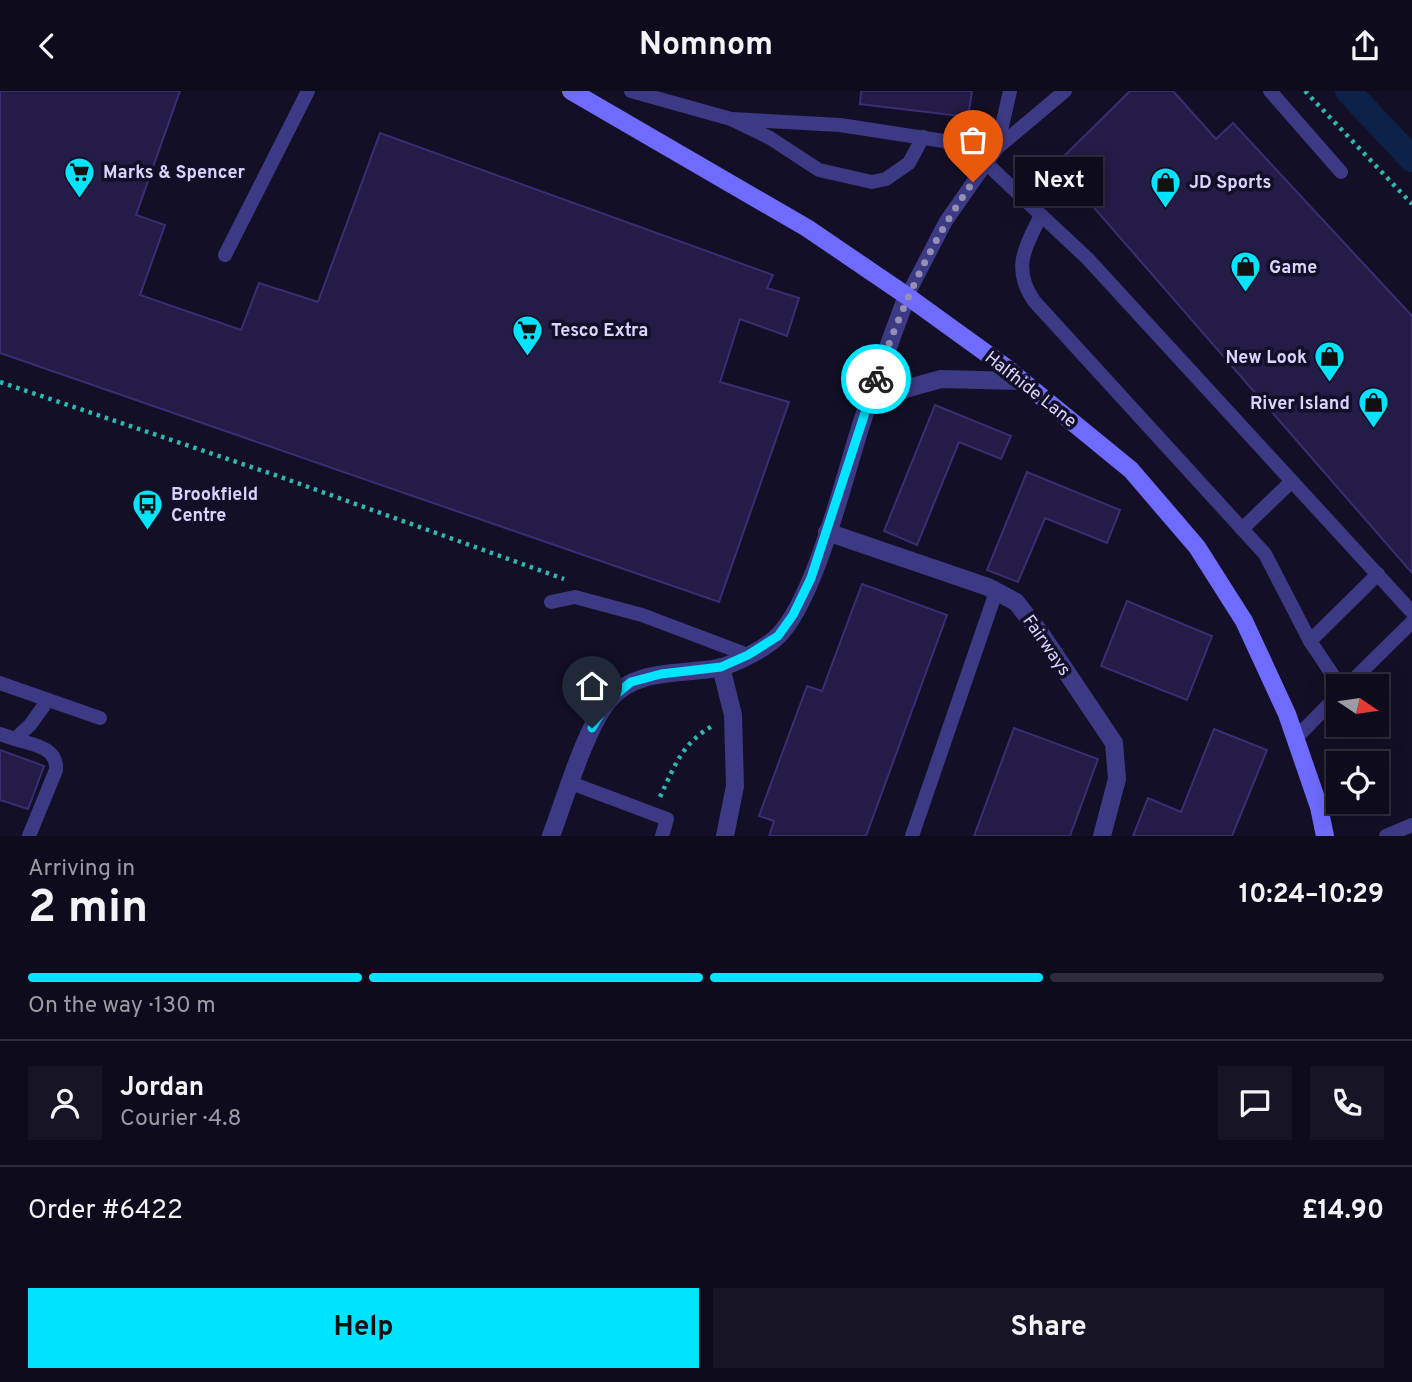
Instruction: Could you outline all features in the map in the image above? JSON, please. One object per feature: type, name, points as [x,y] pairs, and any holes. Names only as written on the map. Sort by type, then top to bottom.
[{"type":"main road","name":"Halfhide Lane","points":[[571,91],[807,228],[907,296],[1023,381],[1132,470],[1197,547],[1244,621],[1287,715],[1319,807],[1325,836]]},
{"type":"street","points":[[551,836],[592,728],[609,700],[631,682],[661,674],[721,667],[748,655],[778,636],[793,615],[811,578],[907,296]]},
{"type":"street","points":[[867,407],[905,389],[942,379],[1023,381]]},
{"type":"street","name":"Fairways","points":[[827,532],[996,591],[1016,602],[1041,634],[1114,743],[1117,779],[1102,836]]},
{"type":"street","points":[[721,667],[733,715],[735,786],[725,836]]},
{"type":"lane","points":[[225,255],[308,91]]},
{"type":"lane","points":[[631,91],[730,119],[770,138],[819,170],[872,182],[886,179],[909,163],[923,137]]},
{"type":"lane","points":[[997,148],[1010,91]]},
{"type":"lane","points":[[907,296],[946,221],[997,148],[1065,91]]},
{"type":"lane","points":[[1270,91],[1341,172]]},
{"type":"lane","points":[[730,119],[840,125],[923,137],[944,141],[986,163],[1087,258],[1412,613]]},
{"type":"lane","points":[[1041,215],[1024,250],[1024,287],[1265,554],[1310,641],[1332,674]]},
{"type":"lane","points":[[1242,529],[1292,481]]},
{"type":"lane","points":[[1310,641],[1378,574]]},
{"type":"lane","points":[[912,836],[996,591]]},
{"type":"lane","points":[[551,602],[575,597],[642,615],[748,655]]},
{"type":"lane","points":[[1359,674],[1412,622]]},
{"type":"lane","points":[[0,683],[100,718]]},
{"type":"lane","points":[[15,739],[30,725],[48,700]]},
{"type":"lane","points":[[1295,739],[1326,707]]},
{"type":"lane","points":[[0,734],[49,751],[57,761],[56,770],[29,836]]},
{"type":"lane","points":[[571,783],[667,819],[662,836]]},
{"type":"lane","points":[[1386,836],[1412,825]]},
{"type":"path","points":[[1305,91],[1412,204]]},
{"type":"path","points":[[0,382],[275,475],[571,582]]},
{"type":"path","points":[[653,813],[680,753],[698,734],[733,715]]},
{"type":"building","points":[[0,91],[180,91],[136,215],[165,225],[140,295],[241,330],[259,283],[318,302],[380,133],[773,275],[767,288],[799,298],[787,336],[740,319],[720,382],[789,402],[719,602],[0,353]]},
{"type":"building","points":[[861,91],[972,91],[968,117],[860,104]]},
{"type":"building","points":[[1130,91],[1173,91],[1216,139],[1233,123],[1412,316],[1412,573],[1056,164]]},
{"type":"building","points":[[935,405],[1011,436],[1001,459],[959,442],[917,545],[884,531]]},
{"type":"building","points":[[1027,472],[1120,510],[1107,543],[1045,518],[1018,582],[987,570]]},
{"type":"building","points":[[862,584],[947,615],[866,836],[769,836],[774,821],[759,816],[807,686],[822,691]]},
{"type":"building","points":[[1127,601],[1212,636],[1187,700],[1101,666]]},
{"type":"building","points":[[1014,728],[1098,759],[1070,836],[974,836]]},
{"type":"building","points":[[1214,729],[1267,750],[1232,836],[1133,836],[1148,798],[1181,812]]},
{"type":"building","points":[[0,750],[44,766],[28,809],[0,800]]},
{"type":"waterway","points":[[1348,91],[1412,159]]},
{"type":"way so far","points":[[876,379],[907,296],[946,221],[973,182]]},
{"type":"place","name":"Next","points":[[973,182]]},
{"type":"place","name":"Marks & Spencer","points":[[80,199]]},
{"type":"place","name":"JD Sports","points":[[1166,209]]},
{"type":"place","name":"Game","points":[[1246,294]]},
{"type":"place","name":"Tesco Extra","points":[[528,357]]},
{"type":"place","name":"New Look","points":[[1330,384]]},
{"type":"place","name":"River Island","points":[[1373,430]]},
{"type":"place","name":"Brookfield Centre","points":[[148,531]]},
{"type":"route","points":[[592,728],[609,700],[631,682],[661,674],[721,667],[748,655],[778,636],[793,615],[811,578],[876,379]]}]
